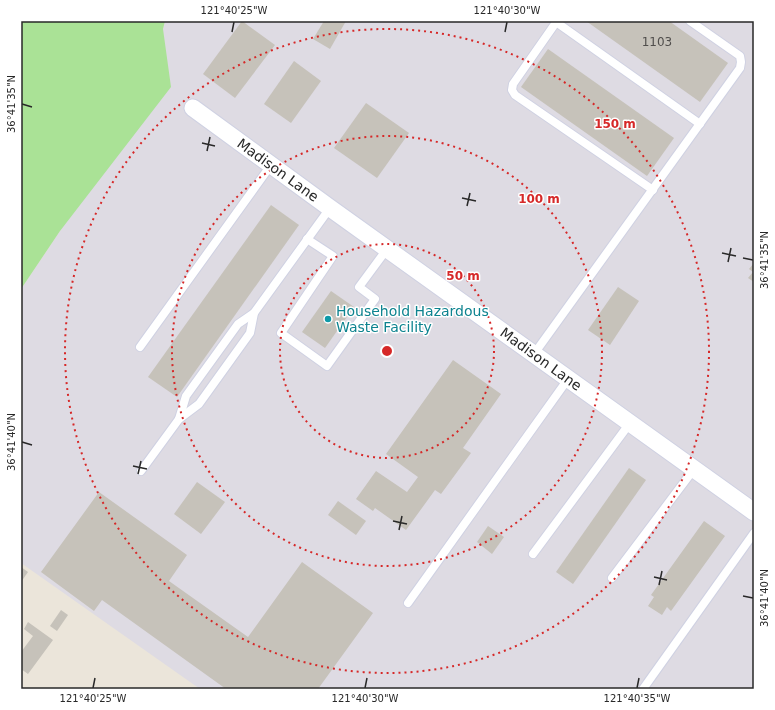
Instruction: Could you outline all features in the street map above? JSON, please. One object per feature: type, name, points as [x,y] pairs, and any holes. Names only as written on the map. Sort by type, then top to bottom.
[{"type":"street","name":"Madison Lane","points":[[193,108],[754,512]]},
{"type":"lane","points":[[653,190],[515,95],[512,90],[512,84],[556,21],[700,124]]},
{"type":"lane","points":[[534,354],[740,68],[740,56],[690,21]]},
{"type":"lane","points":[[140,347],[271,165]]},
{"type":"lane","points":[[179,419],[186,396],[238,324],[254,313],[330,208]]},
{"type":"lane","points":[[307,239],[333,256],[281,333],[327,366],[375,299],[359,287],[387,249]]},
{"type":"lane","points":[[141,471],[179,419],[199,404],[213,385],[250,333],[254,313]]},
{"type":"lane","points":[[408,603],[568,379]]},
{"type":"lane","points":[[533,554],[630,423]]},
{"type":"lane","points":[[612,578],[694,469]]},
{"type":"lane","points":[[643,689],[754,533]]},
{"type":"shaded area","points":[[165,21],[754,21],[754,689],[200,689],[21,563],[21,289],[60,231],[163,29]]},
{"type":"green space","points":[[21,21],[165,21],[163,29],[171,87],[60,231],[21,289]]},
{"type":"building","points":[[242,21],[275,45],[235,98],[203,74]]},
{"type":"building","points":[[324,21],[346,21],[330,49],[313,39]]},
{"type":"building","points":[[586,21],[669,21],[728,63],[700,102]]},
{"type":"building","points":[[548,49],[674,138],[647,176],[521,87]]},
{"type":"building","points":[[294,61],[321,81],[291,123],[264,104]]},
{"type":"building","points":[[366,103],[409,133],[377,178],[334,148]]},
{"type":"building","points":[[271,205],[299,225],[177,397],[148,377]]},
{"type":"building","points":[[754,263],[754,282],[748,278],[753,272],[749,269]]},
{"type":"building","points":[[618,287],[639,301],[610,345],[588,330]]},
{"type":"building","name":"Household Hazardous Waste Facility","points":[[331,291],[354,307],[325,348],[302,332]]},
{"type":"building","points":[[453,360],[501,394],[463,448],[471,453],[441,494],[435,490],[406,530],[375,508],[373,511],[356,499],[376,471],[407,492],[418,477],[386,454]]},
{"type":"building","points":[[629,468],[646,480],[573,584],[556,572]]},
{"type":"building","points":[[197,482],[225,502],[201,534],[174,514]]},
{"type":"building","points":[[99,492],[187,555],[169,581],[248,637],[302,562],[373,613],[318,689],[226,689],[102,600],[94,611],[41,572]]},
{"type":"building","points":[[338,501],[366,521],[356,535],[328,515]]},
{"type":"building","points":[[704,521],[725,536],[671,611],[667,607],[662,615],[648,606],[654,597],[651,595]]},
{"type":"building","points":[[488,526],[504,537],[492,554],[477,542]]},
{"type":"building","points":[[21,567],[28,572],[21,582]]},
{"type":"building","points":[[61,610],[68,615],[57,631],[50,626]]},
{"type":"building","points":[[28,622],[53,640],[28,674],[21,669],[21,652],[33,636],[24,629]]},
{"type":"place","name":"Household Hazardous Waste Facility","points":[[328,319]]}]
